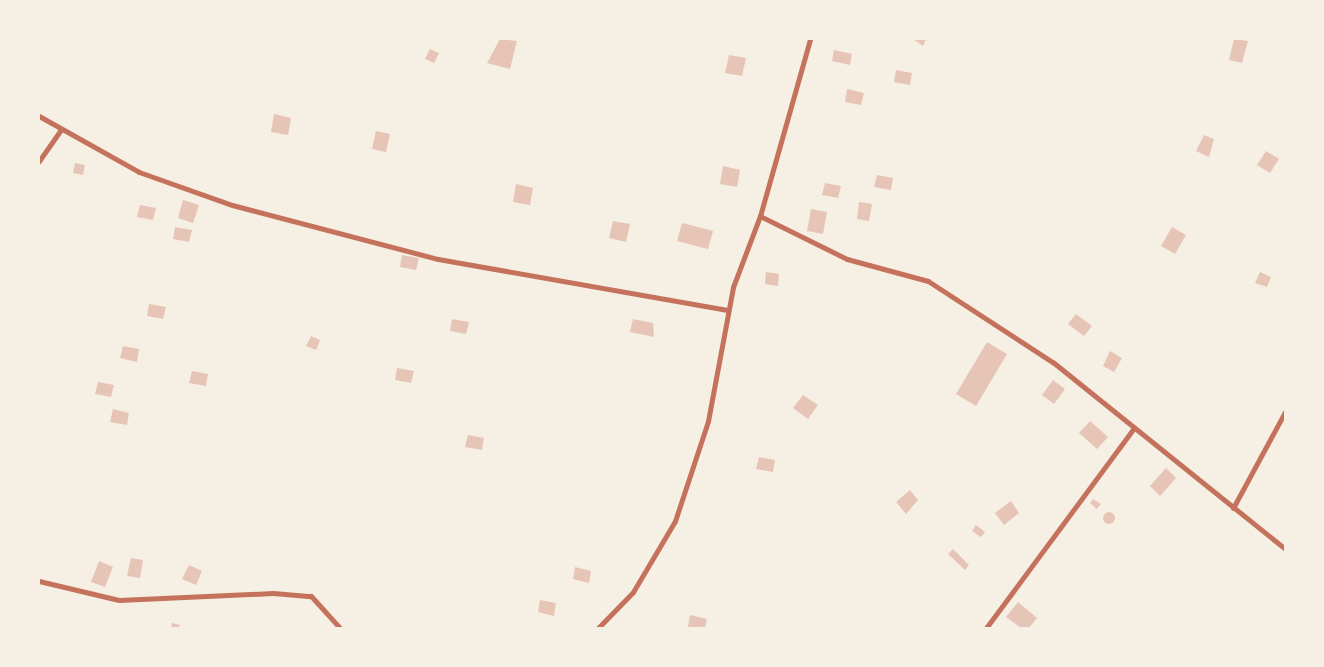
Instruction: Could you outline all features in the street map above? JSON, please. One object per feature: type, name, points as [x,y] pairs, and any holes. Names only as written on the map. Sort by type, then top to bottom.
[{"type":"street","points":[[598,628],[633,592],[675,521],[708,421],[728,310],[760,216],[810,39]]},
{"type":"street","points":[[39,116],[139,172],[232,205],[438,259],[728,310]]},
{"type":"street","points":[[39,161],[61,129]]},
{"type":"street","points":[[760,216],[847,259],[928,281],[1054,364],[1285,549]]},
{"type":"street","points":[[1233,508],[1285,412]]},
{"type":"street","points":[[986,628],[1134,428]]},
{"type":"street","points":[[39,581],[119,600],[272,593],[311,596],[340,628]]},
{"type":"building","points":[[500,39],[517,41],[510,69],[487,63]]},
{"type":"building","points":[[913,39],[926,39],[923,46]]},
{"type":"building","points":[[1234,39],[1248,41],[1242,63],[1229,60]]},
{"type":"building","points":[[430,49],[439,53],[434,63],[425,59]]},
{"type":"building","points":[[834,50],[852,54],[850,65],[832,61]]},
{"type":"building","points":[[729,55],[746,58],[742,76],[725,73]]},
{"type":"building","points":[[896,70],[912,73],[910,85],[894,82]]},
{"type":"building","points":[[847,89],[864,93],[861,105],[845,102]]},
{"type":"building","points":[[274,114],[291,118],[288,135],[271,132]]},
{"type":"building","points":[[376,131],[390,134],[386,152],[372,149]]},
{"type":"building","points":[[1204,135],[1214,139],[1209,157],[1196,151]]},
{"type":"building","points":[[1266,151],[1279,159],[1270,173],[1257,165]]},
{"type":"building","points":[[75,163],[85,165],[83,175],[73,173]]},
{"type":"building","points":[[723,166],[740,170],[737,187],[720,184]]},
{"type":"building","points":[[877,175],[893,178],[891,190],[874,187]]},
{"type":"building","points":[[825,183],[841,186],[838,198],[822,195]]},
{"type":"building","points":[[516,184],[533,188],[530,205],[513,202]]},
{"type":"building","points":[[183,200],[199,205],[193,223],[178,218]]},
{"type":"building","points":[[859,202],[872,204],[869,221],[857,219]]},
{"type":"building","points":[[140,205],[156,208],[153,220],[137,217]]},
{"type":"building","points":[[811,209],[827,212],[823,234],[807,231]]},
{"type":"building","points":[[613,221],[630,224],[626,242],[609,238]]},
{"type":"building","points":[[682,223],[713,231],[708,249],[677,241]]},
{"type":"building","points":[[175,227],[192,230],[189,242],[173,239]]},
{"type":"building","points":[[1172,227],[1186,235],[1175,254],[1161,246]]},
{"type":"building","points":[[402,255],[419,258],[416,270],[400,267]]},
{"type":"building","points":[[766,272],[779,274],[778,286],[765,284]]},
{"type":"building","points":[[1260,272],[1271,277],[1267,287],[1255,283]]},
{"type":"building","points":[[149,304],[166,307],[163,319],[147,316]]},
{"type":"building","points":[[1076,314],[1092,326],[1084,336],[1068,324]]},
{"type":"building","points":[[452,319],[469,322],[466,334],[450,331]]},
{"type":"building","points":[[633,319],[653,323],[654,337],[630,332]]},
{"type":"building","points":[[311,336],[320,340],[316,350],[306,346]]},
{"type":"building","points":[[987,342],[1007,354],[976,406],[956,394]]},
{"type":"building","points":[[123,346],[139,349],[137,362],[120,358]]},
{"type":"building","points":[[1110,351],[1122,358],[1114,372],[1103,366]]},
{"type":"building","points":[[397,368],[414,371],[411,383],[395,380]]},
{"type":"building","points":[[192,371],[208,374],[206,386],[189,383]]},
{"type":"building","points":[[1053,380],[1065,389],[1054,404],[1042,395]]},
{"type":"building","points":[[98,382],[114,385],[111,397],[95,394]]},
{"type":"building","points":[[803,395],[818,405],[808,419],[793,408]]},
{"type":"building","points":[[113,409],[129,413],[127,425],[110,422]]},
{"type":"building","points":[[1090,421],[1108,437],[1097,449],[1079,433]]},
{"type":"building","points":[[468,435],[484,438],[482,450],[465,447]]},
{"type":"building","points":[[759,457],[775,460],[773,472],[756,469]]},
{"type":"building","points":[[1166,468],[1176,478],[1160,496],[1150,486]]},
{"type":"building","points":[[910,490],[918,500],[906,514],[896,502]]},
{"type":"building","points":[[1093,499],[1101,504],[1097,509],[1090,503]]},
{"type":"building","points":[[1011,501],[1019,513],[1004,525],[995,513]]},
{"type":"building","points":[[1107,512],[1111,512],[1115,518],[1111,524],[1107,524],[1103,520],[1103,516]]},
{"type":"building","points":[[976,525],[985,532],[981,537],[972,531]]},
{"type":"building","points":[[953,549],[969,565],[965,570],[948,554]]},
{"type":"building","points":[[131,558],[143,560],[140,578],[127,576]]},
{"type":"building","points":[[99,561],[113,567],[105,587],[91,582]]},
{"type":"building","points":[[189,565],[202,571],[196,585],[182,579]]},
{"type":"building","points":[[575,567],[591,571],[589,583],[573,579]]},
{"type":"building","points":[[540,600],[556,603],[554,616],[538,612]]},
{"type":"building","points":[[1018,602],[1037,618],[1029,628],[1021,628],[1006,617]]},
{"type":"building","points":[[690,615],[707,619],[705,628],[688,627]]},
{"type":"building","points":[[172,623],[180,625],[179,628],[171,628]]}]
